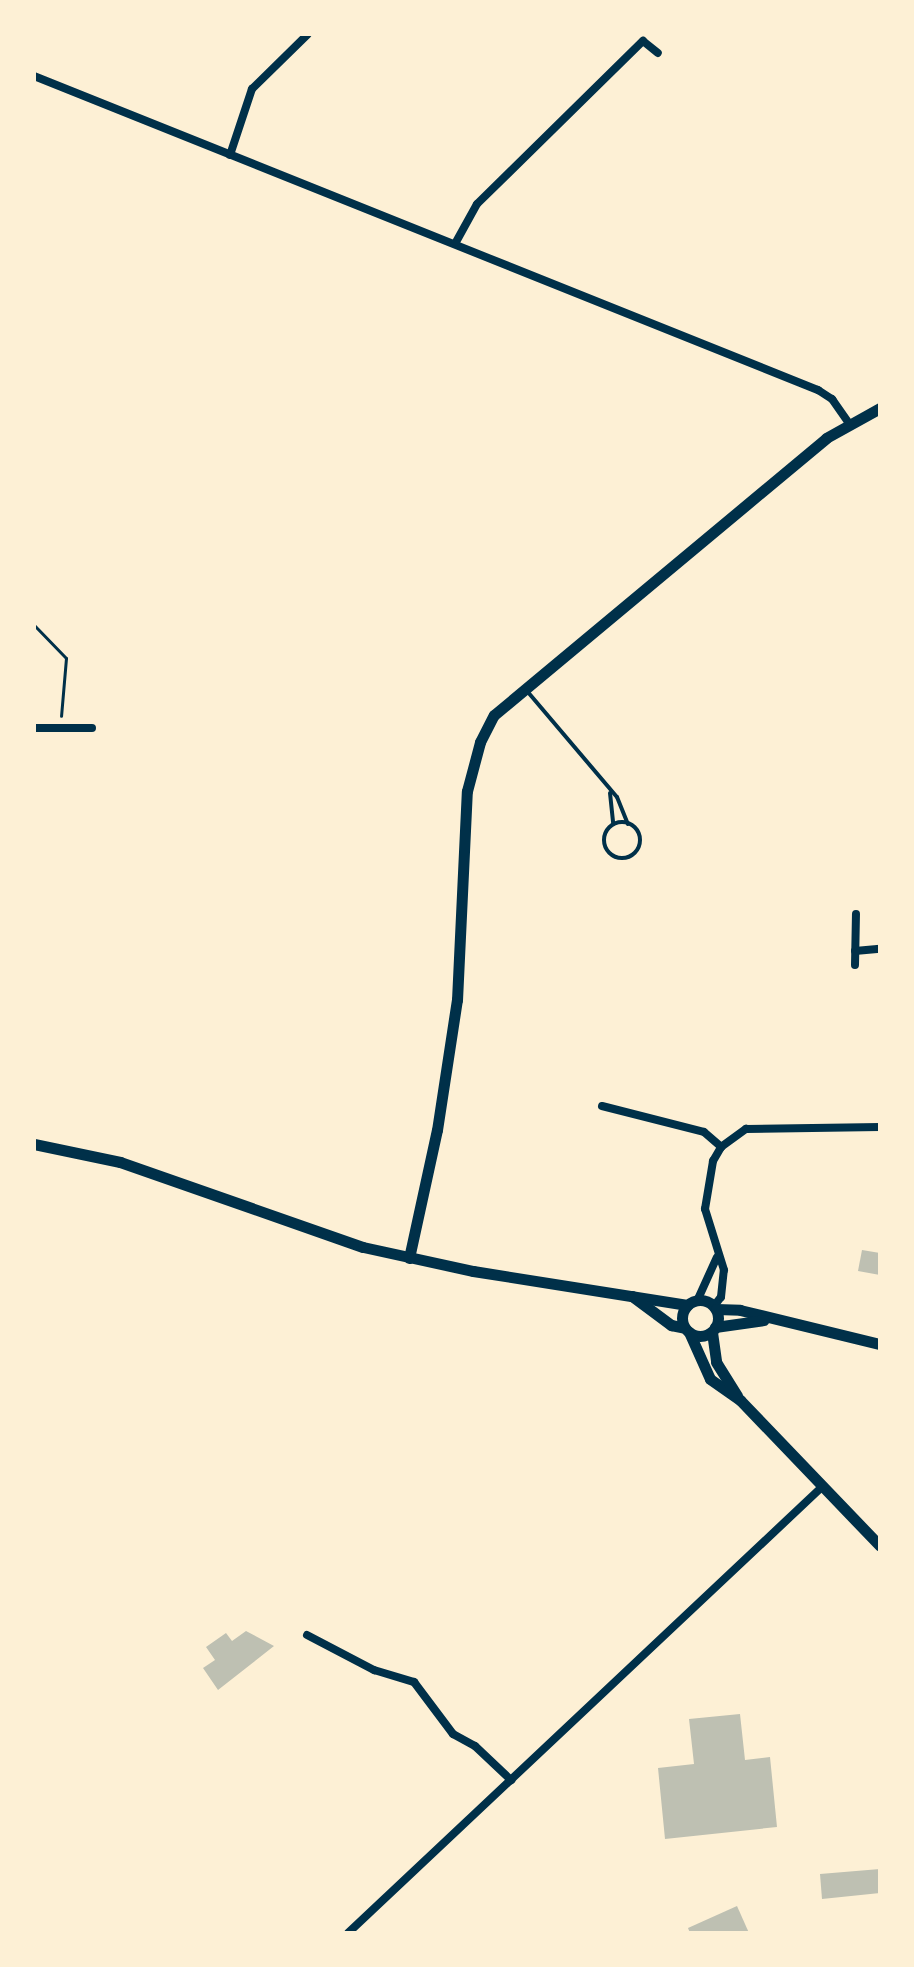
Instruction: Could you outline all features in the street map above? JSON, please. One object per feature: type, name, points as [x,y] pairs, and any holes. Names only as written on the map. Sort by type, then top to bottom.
[{"type":"street","points":[[230,155],[252,89],[308,34]]},
{"type":"street","points":[[456,242],[477,204],[642,38],[658,53]]},
{"type":"street","points":[[34,76],[456,242],[818,390],[832,399],[848,422]]},
{"type":"street","points":[[409,1258],[437,1130],[457,1000],[471,768],[494,715],[523,687],[848,422],[880,408]]},
{"type":"street","points":[[34,728],[92,728]]},
{"type":"street","points":[[855,965],[856,914]]},
{"type":"street","points":[[855,951],[880,949]]},
{"type":"street","points":[[602,1106],[704,1132],[721,1147]]},
{"type":"street","points":[[740,1400],[716,1362],[715,1307],[721,1297],[724,1270],[717,1257],[705,1209],[713,1161],[721,1147],[746,1129],[880,1127]]},
{"type":"street","points":[[34,1144],[120,1162],[409,1258],[632,1296],[740,1310],[765,1320],[880,1344]]},
{"type":"street","points":[[717,1257],[682,1316],[710,1379],[740,1400],[880,1546]]},
{"type":"street","points":[[632,1296],[671,1325],[687,1330],[714,1330],[765,1320]]},
{"type":"street","points":[[348,1933],[823,1486]]},
{"type":"street","points":[[307,1635],[374,1670],[414,1682],[453,1734],[475,1746],[511,1780]]},
{"type":"lane","points":[[523,687],[610,793],[628,824],[638,831],[640,843],[634,854],[622,859],[611,855],[604,845],[605,833],[613,824],[610,793]]},
{"type":"lane","points":[[613,824],[628,824]]},
{"type":"path","points":[[34,625],[66,658],[65,728]]},
{"type":"building","points":[[862,1250],[880,1253],[880,1275],[858,1271]]},
{"type":"building","points":[[246,1631],[274,1646],[218,1690],[203,1668],[215,1660],[206,1647],[226,1633],[232,1641]]},
{"type":"building","points":[[740,1714],[745,1760],[770,1757],[777,1827],[665,1839],[658,1768],[694,1764],[689,1719]]},
{"type":"building","points":[[880,1869],[880,1893],[822,1899],[820,1874]]},
{"type":"building","points":[[737,1906],[749,1933],[690,1933],[688,1928]]}]
